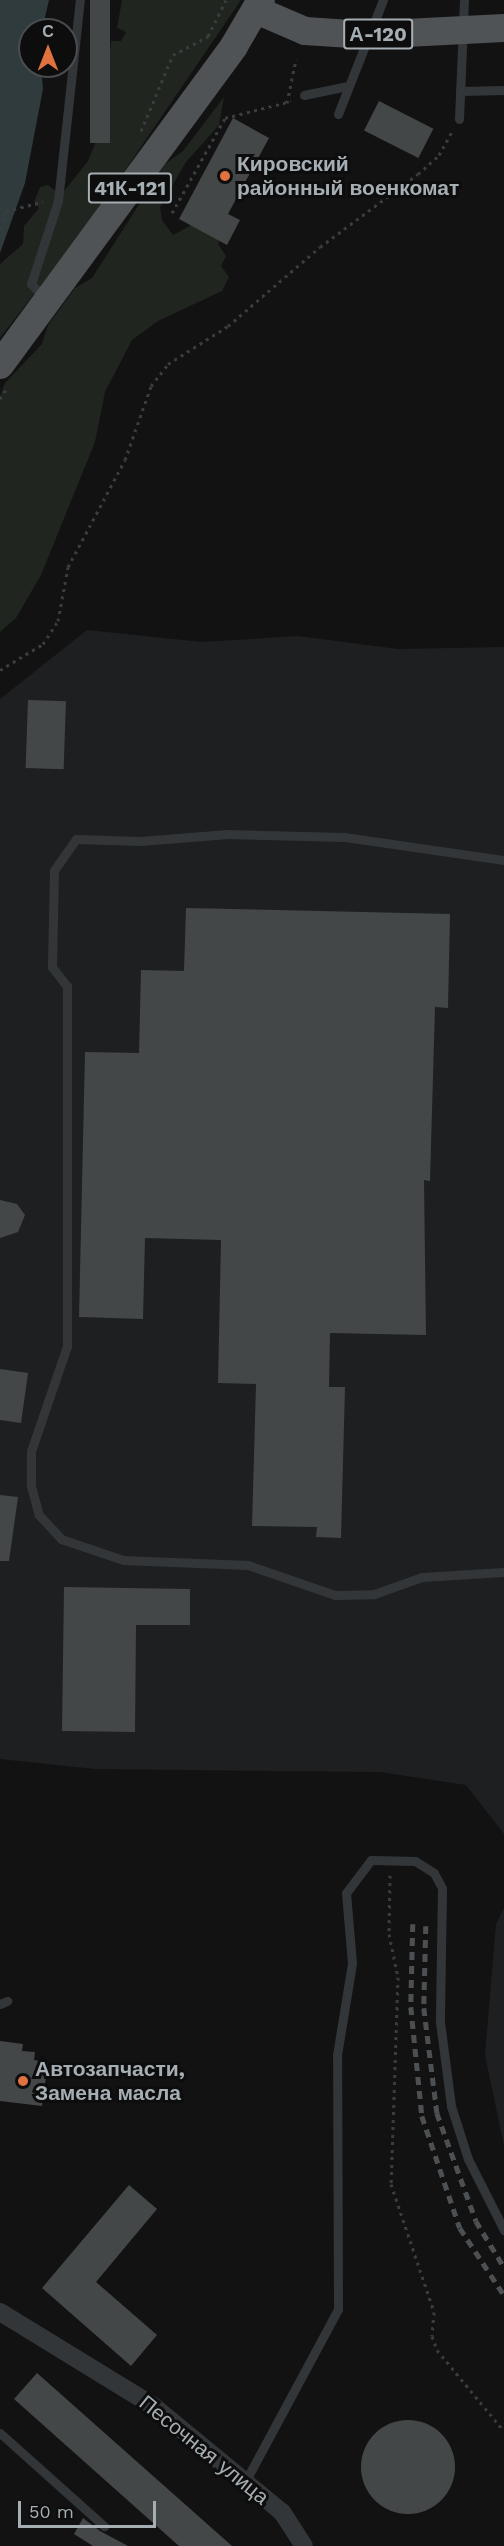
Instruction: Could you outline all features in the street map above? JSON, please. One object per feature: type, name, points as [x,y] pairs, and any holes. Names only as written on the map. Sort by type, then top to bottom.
[{"type":"main road","name":"41К-121","points":[[0,365],[144,168],[259,5]]},
{"type":"main road","name":"А-120","points":[[259,5],[305,32],[367,34],[504,28]]},
{"type":"street","name":"Песочная улица","points":[[0,2312],[152,2405],[282,2512],[304,2546]]},
{"type":"lane","points":[[47,300],[31,284],[58,201],[80,0]]},
{"type":"lane","points":[[338,114],[367,34],[383,0]]},
{"type":"lane","points":[[459,118],[459,31],[464,0]]},
{"type":"lane","points":[[304,94],[348,86]]},
{"type":"lane","points":[[460,92],[504,90]]},
{"type":"lane","points":[[504,860],[344,837],[76,839],[54,871],[52,956],[52,967],[67,986],[68,1346],[31,1450],[31,1486],[39,1515],[61,1539],[123,1560],[248,1565],[335,1595],[374,1594],[422,1577],[504,1572]]},
{"type":"lane","points":[[245,2482],[338,2309],[337,2055],[352,1963],[346,1893],[371,1860],[390,1858],[415,1861],[434,1873],[442,1888],[440,2022],[451,2106],[468,2159],[504,2230]]},
{"type":"lane","points":[[0,2433],[104,2526]]},
{"type":"path","points":[[144,168],[137,152],[141,131],[173,55],[208,36],[226,0]]},
{"type":"path","points":[[287,103],[296,59]]},
{"type":"path","points":[[172,213],[225,118],[287,103],[304,94]]},
{"type":"path","points":[[0,670],[44,644],[58,621],[68,567],[125,460],[151,386],[168,364],[228,326],[320,247],[418,174],[440,155],[459,118]]},
{"type":"path","points":[[0,230],[6,211],[58,201]]},
{"type":"path","points":[[390,1858],[389,1934],[398,1977],[391,2184],[434,2312],[432,2336],[437,2350],[504,2431]]},
{"type":"shaded area","points":[[0,0],[49,0],[45,18],[18,18],[18,78],[42,78],[43,89],[25,183],[0,253]]},
{"type":"shaded area","points":[[122,0],[241,0],[85,229],[0,338],[0,264],[23,244],[24,226],[39,208],[34,202],[40,187],[48,185],[61,195],[88,161],[103,124],[111,41],[121,41],[126,32],[117,28]]},
{"type":"shaded area","points":[[224,97],[219,125],[186,162],[160,207],[162,220],[173,235],[197,222],[221,236],[218,244],[226,256],[221,266],[229,277],[222,291],[158,321],[132,340],[105,392],[95,442],[41,575],[16,618],[0,632],[0,396],[5,383],[42,344],[48,325],[75,288],[92,278],[165,164],[183,151]]},
{"type":"shaded area","points":[[87,630],[202,642],[298,636],[398,649],[504,647],[504,1834],[466,1785],[380,1772],[95,1769],[0,1759],[0,699]]},
{"type":"shaded area","points":[[504,1908],[504,2146],[485,2055],[496,1924]]},
{"type":"building","points":[[90,0],[110,0],[110,143],[90,143]]},
{"type":"building","points":[[379,101],[433,129],[418,158],[364,130]]},
{"type":"building","name":"Кировский районный военкомат","points":[[233,118],[269,138],[228,214],[240,220],[227,245],[179,219]]},
{"type":"building","points":[[28,700],[66,701],[64,769],[26,768]]},
{"type":"building","points":[[186,908],[450,914],[448,1008],[435,1007],[430,1181],[424,1180],[426,1335],[330,1333],[329,1387],[345,1387],[341,1538],[316,1537],[317,1527],[252,1526],[256,1384],[218,1383],[221,1240],[145,1238],[143,1319],[79,1317],[85,1052],[139,1053],[141,970],[184,971]]},
{"type":"building","points":[[0,1200],[17,1204],[25,1215],[18,1232],[0,1238]]},
{"type":"building","points":[[0,1369],[28,1373],[21,1423],[0,1420]]},
{"type":"building","points":[[0,1495],[18,1497],[9,1561],[0,1561]]},
{"type":"building","points":[[64,1587],[190,1589],[190,1625],[136,1625],[135,1732],[62,1731]]},
{"type":"building","name":"Автозапчасти, Замена масла","points":[[0,2041],[23,2044],[22,2051],[35,2052],[34,2060],[48,2062],[42,2106],[0,2101]]},
{"type":"building","points":[[129,2185],[157,2209],[96,2282],[157,2335],[131,2366],[42,2288]]},
{"type":"building","points":[[37,2373],[232,2546],[179,2546],[14,2399]]},
{"type":"building","points":[[408,2420],[426,2424],[441,2434],[451,2449],[455,2467],[451,2485],[441,2500],[426,2510],[408,2514],[390,2510],[375,2500],[365,2485],[361,2467],[365,2449],[375,2434],[390,2424]]},
{"type":"building","points":[[83,2518],[100,2531],[128,2546],[93,2546],[74,2534]]},
{"type":"railway","points":[[413,1924],[411,2007],[422,2116],[460,2228],[504,2295]]},
{"type":"railway","points":[[426,1926],[424,2008],[437,2113],[476,2221],[504,2267]]},
{"type":"place","name":"Кировский районный военкомат","points":[[225,176]]},
{"type":"place","name":"Автозапчасти, Замена масла","points":[[23,2081]]}]
